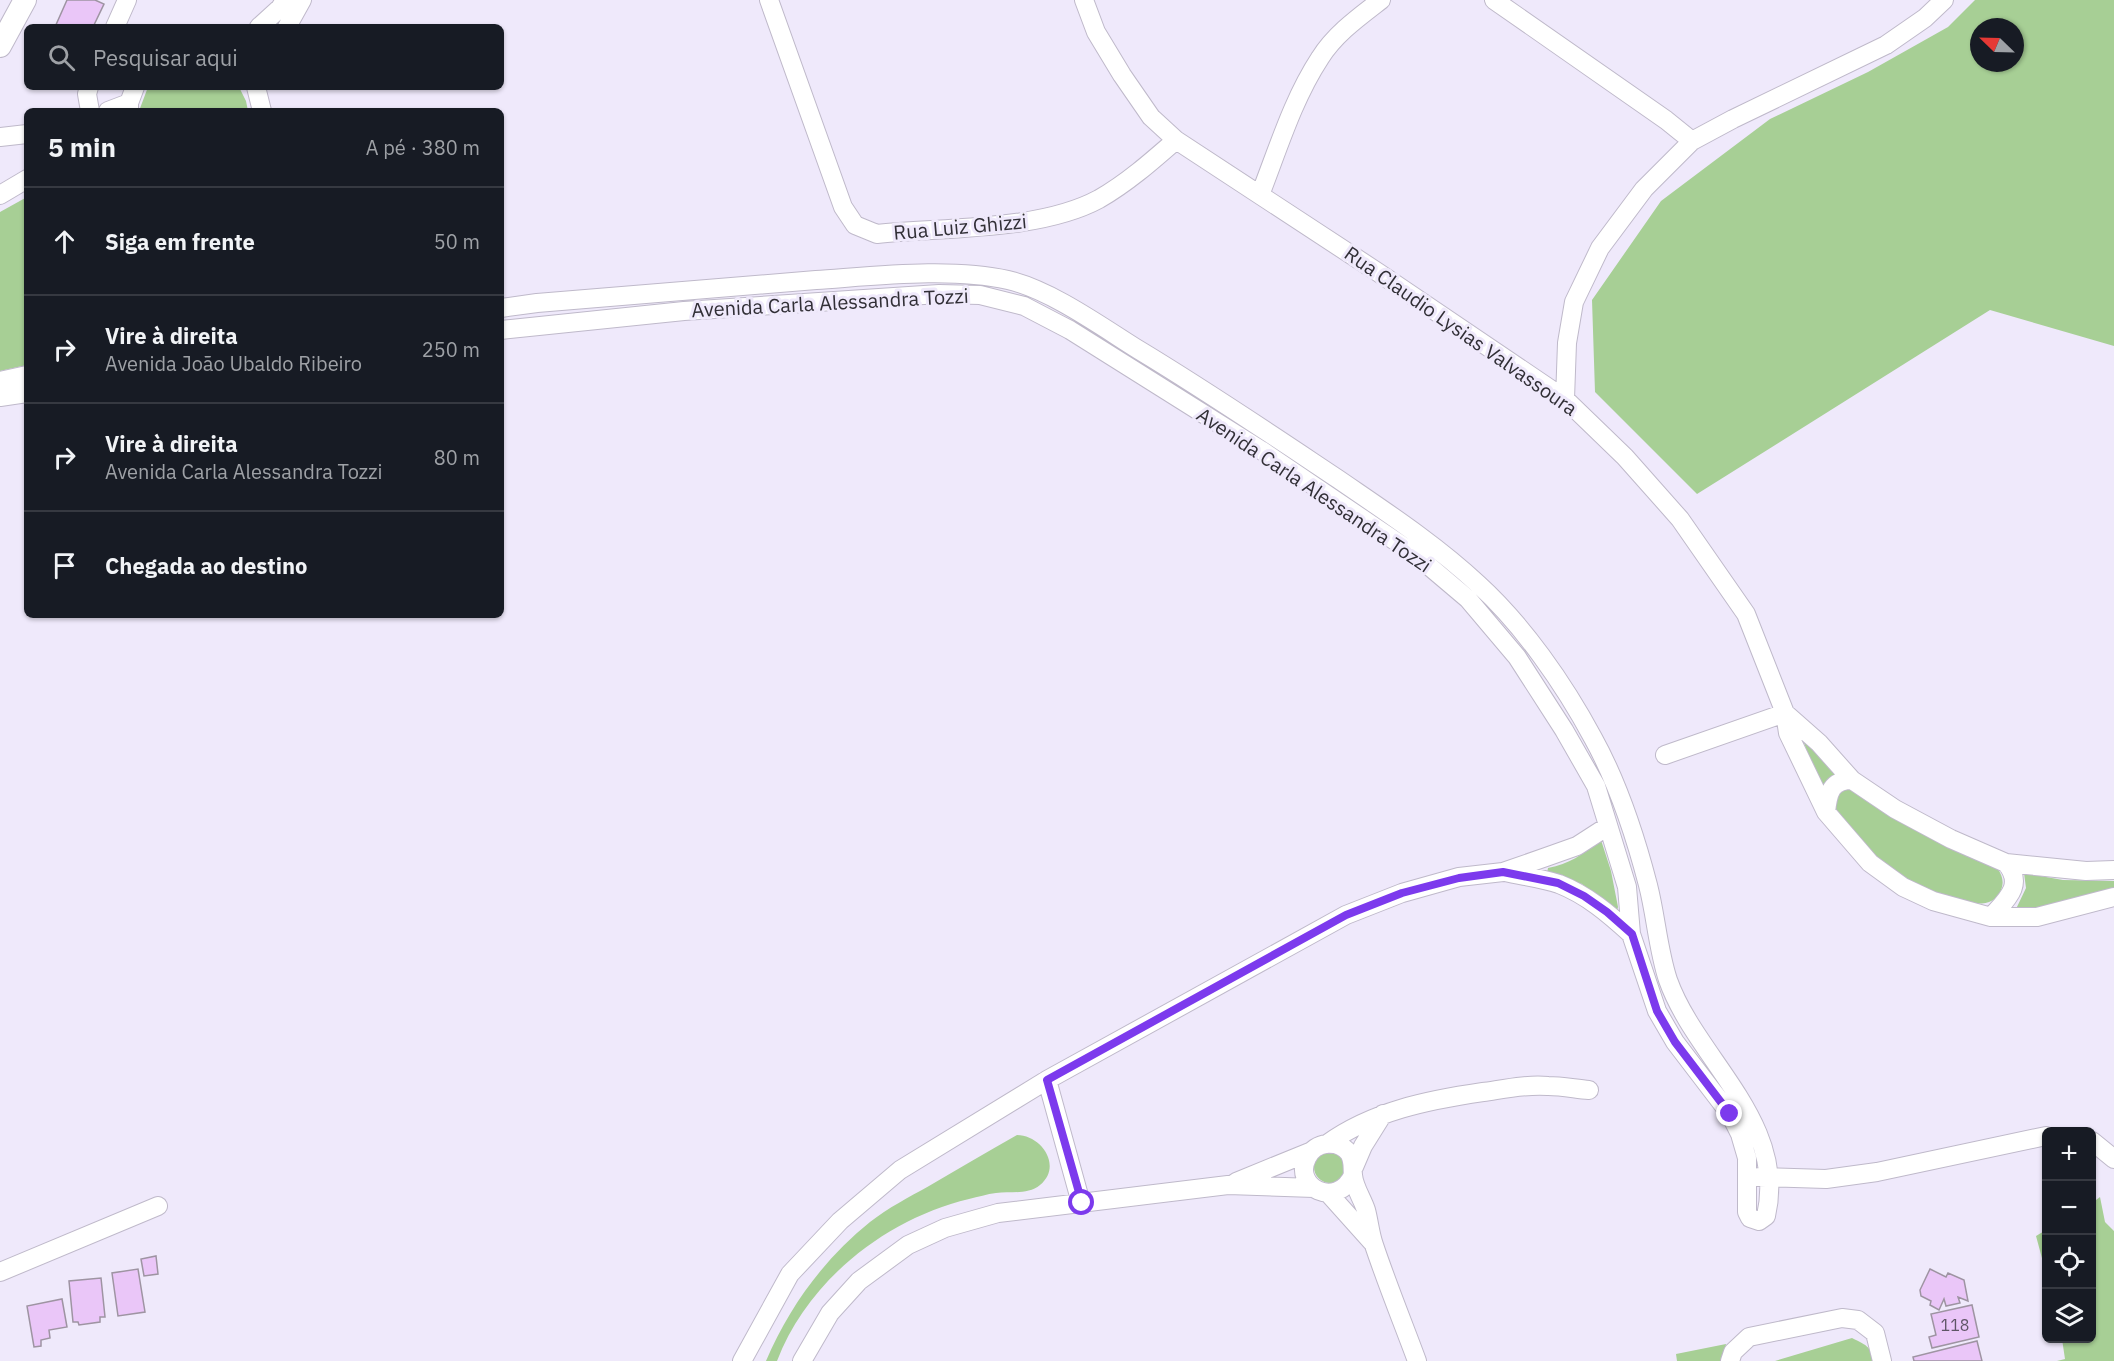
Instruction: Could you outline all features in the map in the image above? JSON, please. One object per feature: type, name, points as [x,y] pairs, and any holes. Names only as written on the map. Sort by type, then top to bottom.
[{"type":"main road","points":[[0,46],[25,0]]},
{"type":"street","points":[[116,24],[127,0]]},
{"type":"street","points":[[262,24],[280,8],[285,0]]},
{"type":"street","points":[[288,24],[302,0]]},
{"type":"street","name":"Rua Luiz Ghizzi","points":[[769,0],[843,207],[855,225],[877,234],[1023,222],[1063,213],[1098,200],[1138,173],[1176,140]]},
{"type":"street","name":"Rua Claudio Lysias Valvassoura","points":[[1084,0],[1096,32],[1122,75],[1151,117],[1176,140],[1565,399],[1625,457],[1680,519],[1746,614],[1785,713],[1788,734],[1826,812],[1870,863],[1903,887],[1932,901],[1991,916],[2037,917],[2114,897]]},
{"type":"street","points":[[1260,195],[1300,93],[1321,56],[1350,24],[1381,0]]},
{"type":"street","points":[[1494,0],[1666,120],[1692,141]]},
{"type":"street","points":[[1565,399],[1567,343],[1574,302],[1600,248],[1644,189],[1692,141],[1732,119],[1886,45],[1925,18],[1944,0]]},
{"type":"street","points":[[88,90],[89,108]]},
{"type":"street","points":[[257,90],[261,108]]},
{"type":"street","points":[[114,108],[131,100]]},
{"type":"street","points":[[0,137],[24,134]]},
{"type":"street","points":[[0,195],[24,181]]},
{"type":"street","name":"Avenida Carla Alessandra Tozzi","points":[[504,308],[548,302],[871,276],[955,275],[1011,280],[1050,296],[1169,368],[1366,498],[1434,546],[1482,587],[1525,636],[1560,684],[1594,738],[1615,784],[1648,885],[1667,977],[1694,1032],[1750,1114],[1760,1139],[1769,1177],[1766,1216],[1759,1221],[1750,1218],[1747,1212],[1747,1158],[1740,1134],[1730,1114],[1675,1042],[1657,1011],[1632,934],[1627,887],[1596,786],[1564,730],[1517,657],[1468,599],[1416,555],[1262,450],[1070,330],[1024,306],[980,295],[939,294],[684,311],[504,330]]},
{"type":"street","points":[[0,381],[24,376]]},
{"type":"street","points":[[0,397],[24,393]]},
{"type":"street","points":[[1665,755],[1785,713]]},
{"type":"street","name":"Rua Claudio Lysias Valvassoura","points":[[1785,713],[1819,743],[1852,780],[1895,809],[1951,839],[2006,863],[2086,871],[2114,870]]},
{"type":"street","points":[[1826,812],[1830,792],[1835,784],[1841,780],[1852,780]]},
{"type":"street","points":[[742,1361],[790,1274],[840,1221],[900,1170],[1047,1080],[1346,915],[1402,893],[1459,878],[1503,872],[1577,846],[1608,826]]},
{"type":"street","points":[[1991,916],[2010,896],[2014,883],[2014,872],[2006,863]]},
{"type":"street","points":[[1503,872],[1558,883],[1584,896],[1632,934]]},
{"type":"street","points":[[1047,1080],[1082,1203]]},
{"type":"street","points":[[1228,1185],[1319,1147],[1346,1130],[1383,1114],[1433,1100],[1546,1085],[1589,1090]]},
{"type":"street","points":[[802,1361],[830,1313],[859,1281],[908,1245],[945,1228],[998,1214],[1228,1185],[1322,1191],[1344,1188],[1363,1146],[1383,1114]]},
{"type":"street","points":[[1748,1177],[1826,1179],[2042,1137]]},
{"type":"street","points":[[2096,1145],[2114,1159]]},
{"type":"street","points":[[1373,1244],[1322,1191],[1308,1182],[1304,1166],[1307,1158],[1319,1147],[1342,1147],[1352,1159],[1353,1171],[1373,1244],[1417,1361]]},
{"type":"street","points":[[0,1272],[158,1206]]},
{"type":"street","points":[[1732,1357],[1749,1336],[1842,1318],[1858,1320],[1875,1333],[1882,1361]]},
{"type":"green space","points":[[1975,0],[2114,0],[2114,346],[1990,310],[1697,494],[1595,392],[1592,300],[1661,201],[1770,119],[1868,72],[1948,27]]},
{"type":"green space","points":[[147,90],[240,90],[247,108],[140,108]]},
{"type":"green space","points":[[24,199],[24,366],[0,371],[0,212]]},
{"type":"green space","points":[[1807,741],[1841,777],[1821,791],[1804,743]]},
{"type":"green space","points":[[1843,784],[1995,865],[2001,874],[2003,883],[2001,890],[1994,899],[1984,903],[1971,903],[1941,895],[1894,871],[1854,835],[1831,802]]},
{"type":"green space","points":[[1601,840],[1611,871],[1617,911],[1582,884],[1547,873],[1548,868],[1575,858]]},
{"type":"green space","points":[[2024,873],[2063,880],[2114,881],[2114,892],[2053,907],[2016,909],[2026,888]]},
{"type":"green space","points":[[1017,1135],[1034,1140],[1046,1153],[1049,1169],[1047,1177],[1040,1185],[1030,1190],[989,1194],[938,1208],[908,1221],[880,1238],[829,1279],[808,1304],[777,1361],[766,1361],[785,1322],[809,1285],[853,1236],[891,1207]]},
{"type":"green space","points":[[1330,1151],[1341,1156],[1346,1167],[1341,1178],[1330,1183],[1319,1178],[1314,1167],[1319,1156]]},
{"type":"green space","points":[[2100,1197],[2105,1222],[2114,1231],[2114,1361],[2057,1361],[2065,1359],[2063,1343],[2096,1343],[2096,1200]]},
{"type":"green space","points":[[2042,1232],[2042,1258],[2036,1236]]},
{"type":"green space","points":[[1852,1338],[1869,1349],[1873,1361],[1775,1361]]},
{"type":"green space","points":[[1726,1344],[1723,1361],[1677,1361],[1676,1354]]},
{"type":"building","points":[[67,0],[95,0],[104,4],[94,24],[56,24]]},
{"type":"building","points":[[156,1256],[158,1274],[144,1276],[141,1259]]},
{"type":"building","points":[[138,1269],[145,1312],[118,1316],[112,1273]]},
{"type":"building","points":[[1930,1269],[1946,1277],[1948,1273],[1964,1280],[1968,1301],[1958,1297],[1960,1303],[1946,1306],[1944,1299],[1939,1310],[1930,1305],[1931,1301],[1921,1296],[1920,1290]]},
{"type":"building","points":[[101,1278],[105,1317],[100,1317],[100,1322],[79,1325],[78,1322],[73,1322],[69,1281]]},
{"type":"building","points":[[62,1299],[67,1327],[49,1330],[50,1338],[41,1340],[41,1346],[34,1347],[27,1306]]},
{"type":"building","points":[[1972,1305],[1979,1337],[1932,1348],[1929,1337],[1936,1335],[1931,1314]]},
{"type":"building","points":[[1977,1341],[1982,1361],[1914,1361],[1913,1357]]},
{"type":"route","points":[[1082,1203],[1047,1080],[1346,915],[1402,893],[1459,878],[1503,872],[1558,883],[1584,896],[1607,912],[1632,934],[1657,1011],[1675,1042],[1730,1114]]}]
